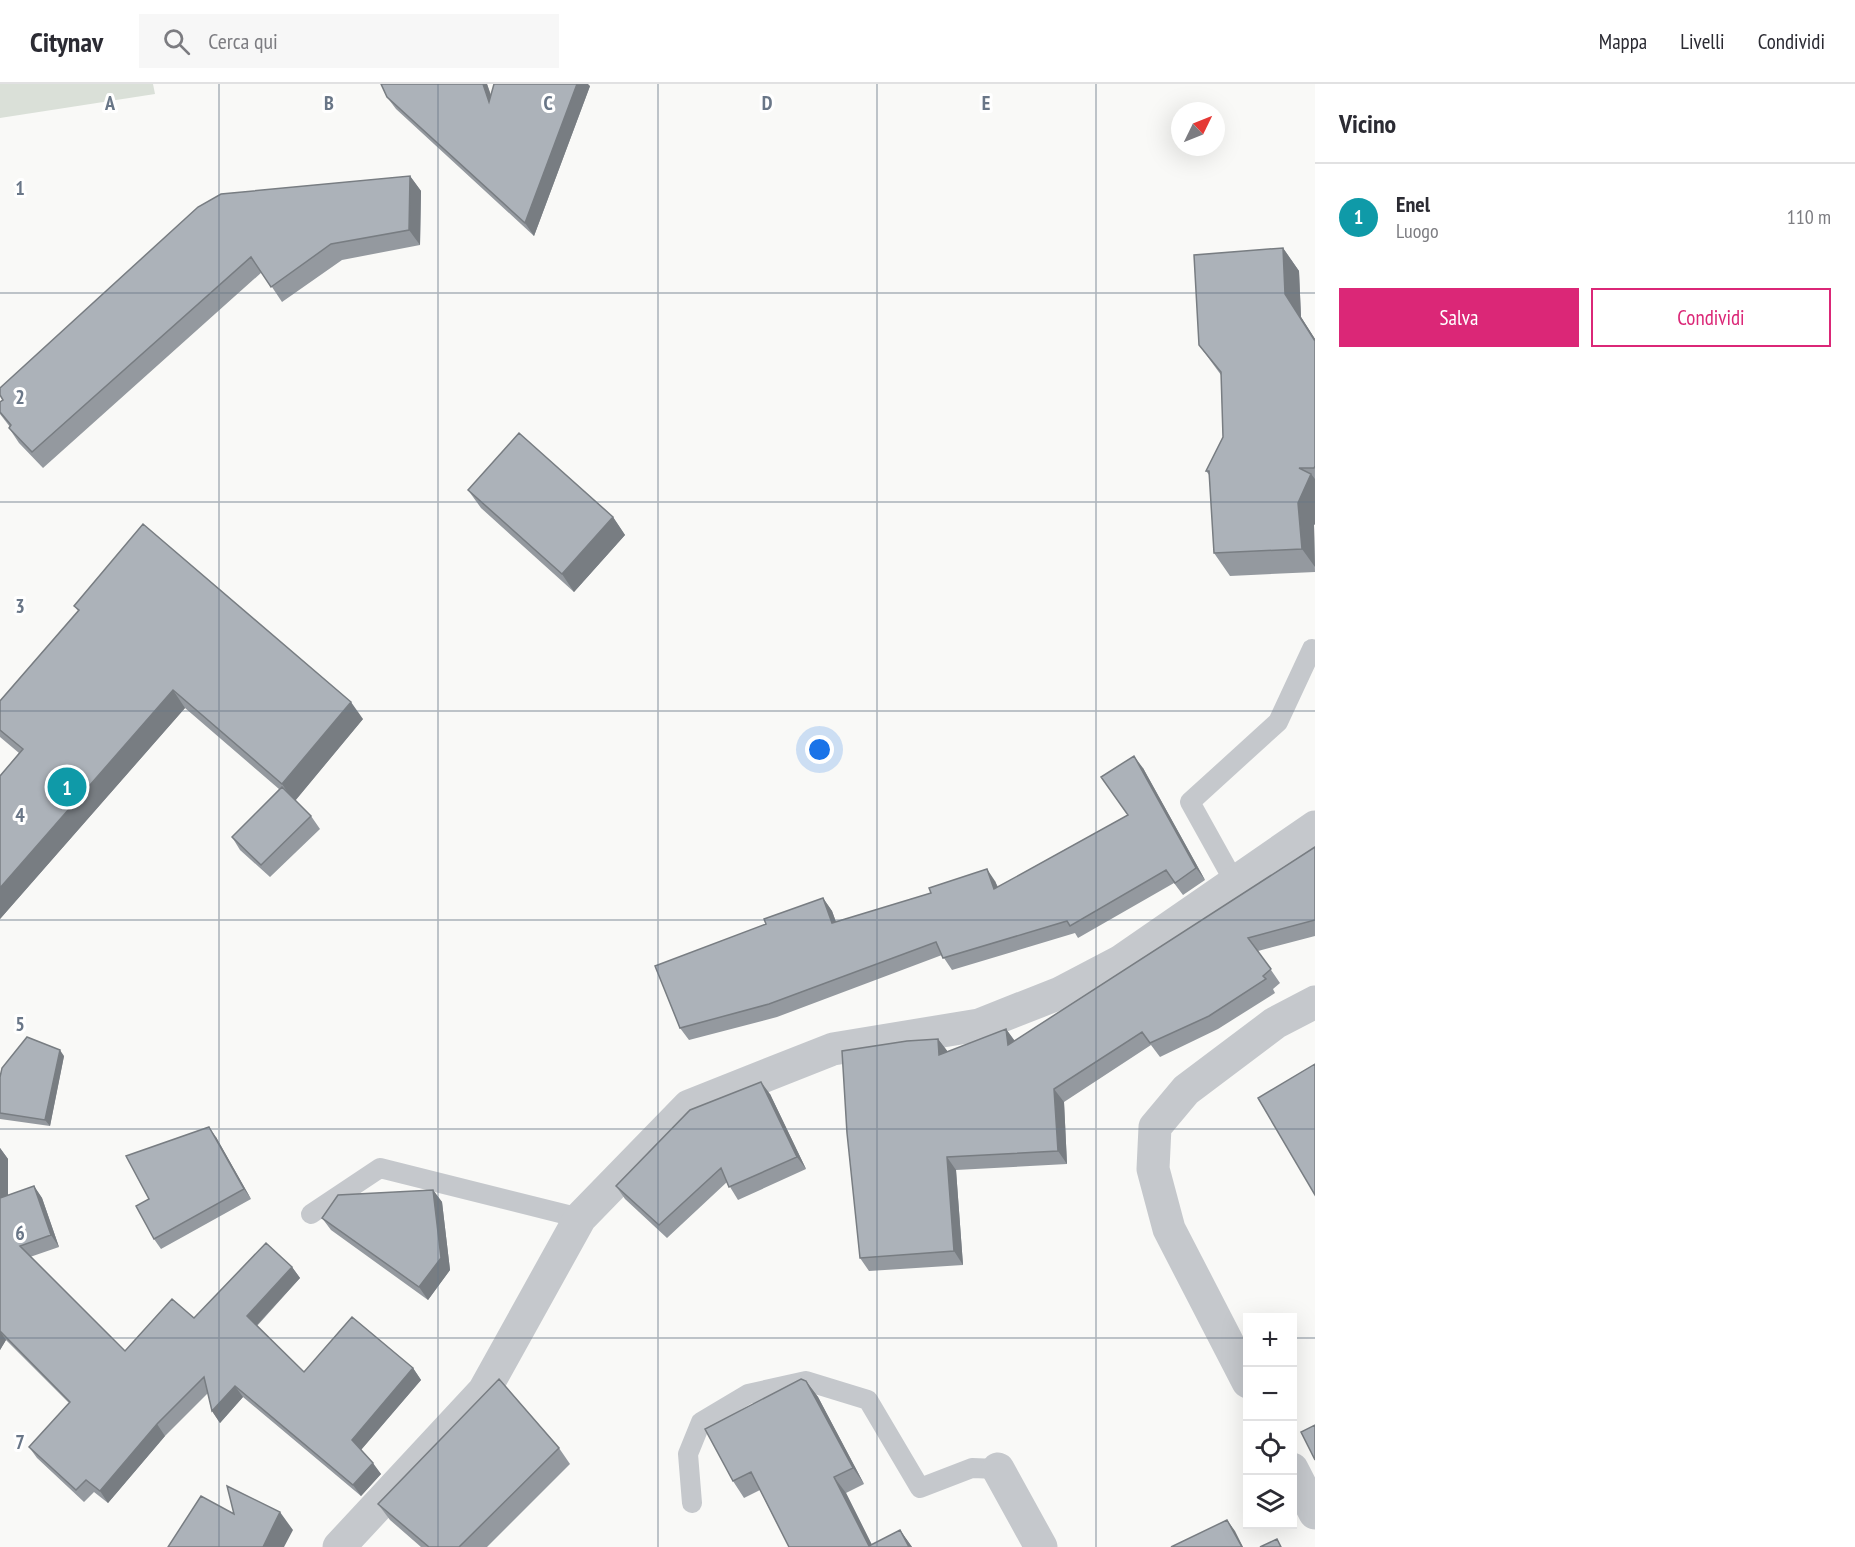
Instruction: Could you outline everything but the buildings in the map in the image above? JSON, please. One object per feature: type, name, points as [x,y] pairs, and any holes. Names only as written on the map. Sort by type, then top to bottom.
[{"type":"street","points":[[339,1547],[484,1391],[580,1218],[689,1106],[833,1050],[979,1025],[1060,993],[1121,961],[1315,828]]},
{"type":"street","points":[[1243,1372],[1169,1229],[1153,1169],[1155,1127],[1186,1090],[1275,1023],[1315,1002]]},
{"type":"street","points":[[998,1470],[1041,1547]]},
{"type":"street","points":[[1296,1475],[1315,1513]]},
{"type":"lane","points":[[1235,883],[1190,802],[1278,722],[1312,649]]},
{"type":"lane","points":[[311,1214],[380,1168],[580,1218]]},
{"type":"lane","points":[[692,1503],[688,1454],[701,1422],[748,1394],[806,1381],[868,1400],[920,1488],[972,1468],[998,1470]]},
{"type":"shaded area","points":[[0,84],[153,84],[155,94],[0,118]]},
{"type":"place","name":"Enel","points":[[67,787]]}]
